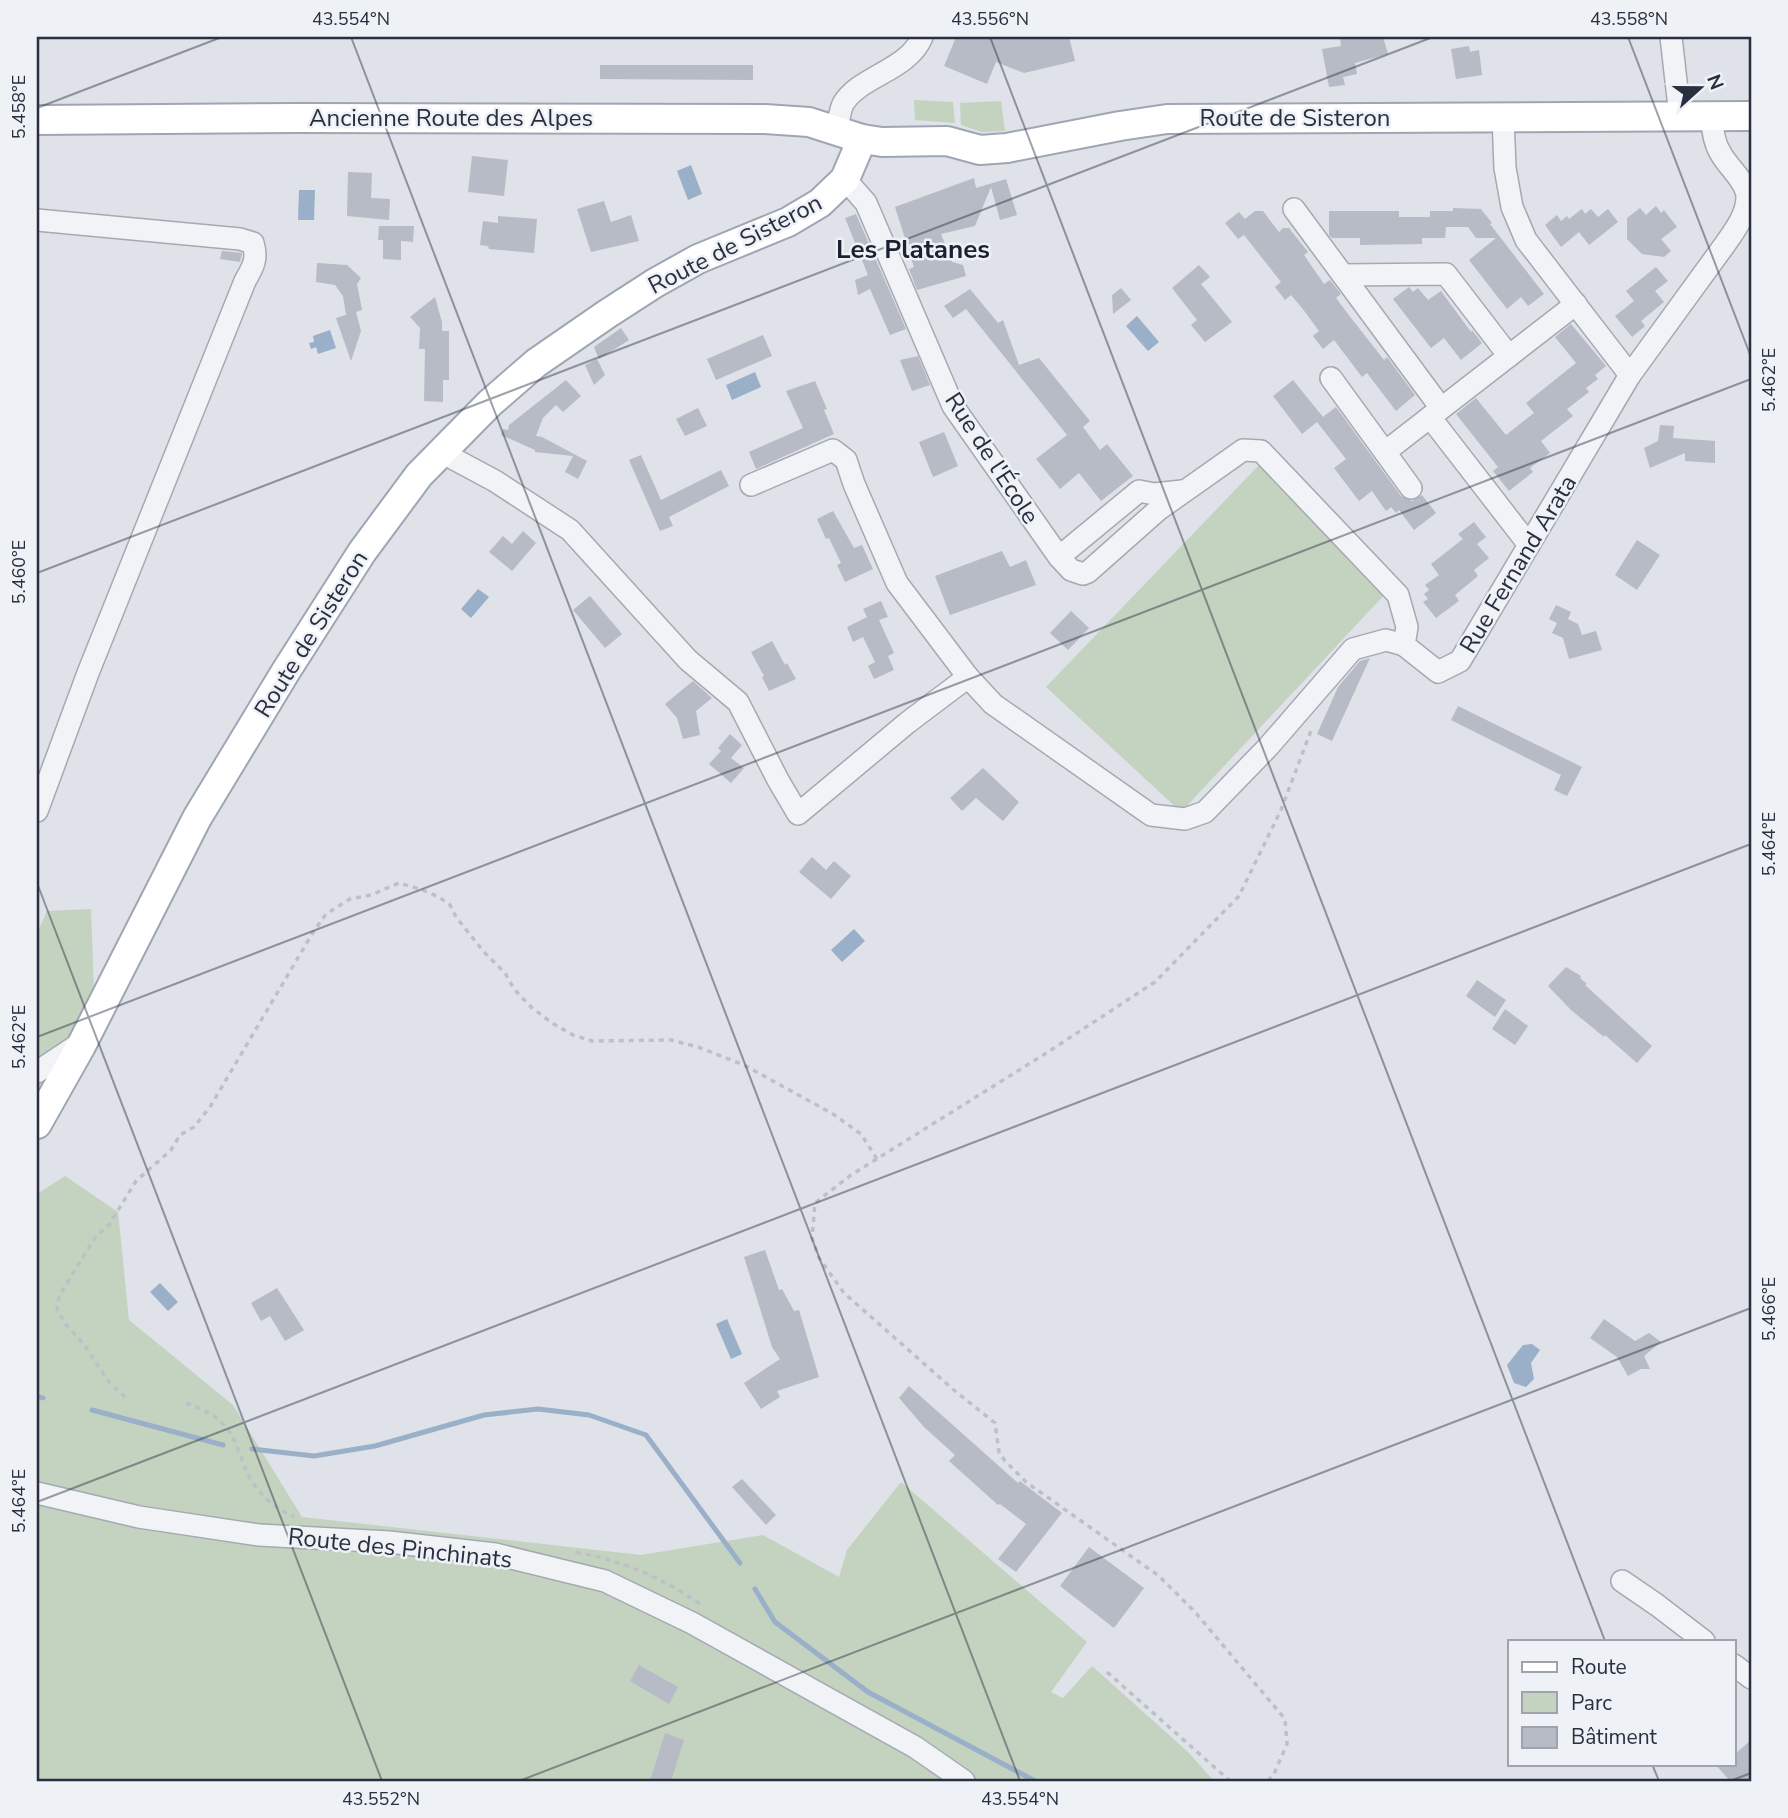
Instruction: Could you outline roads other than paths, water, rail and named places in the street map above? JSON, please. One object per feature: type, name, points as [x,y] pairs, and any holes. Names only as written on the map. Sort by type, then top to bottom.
[{"type":"main road","name":"Route de Sisteron","points":[[37,1124],[83,1042],[197,818],[362,552],[419,475],[490,403],[536,363],[607,314],[698,259],[788,222],[820,203],[845,179],[850,135],[882,142],[947,141],[980,150],[1007,148],[1167,119],[1751,116]]},
{"type":"main road","name":"Ancienne Route des Alpes","points":[[37,120],[765,119],[809,122],[850,135]]},
{"type":"street","points":[[850,135],[844,102],[853,93],[904,60],[922,37]]},
{"type":"street","points":[[1671,37],[1680,116]]},
{"type":"street","name":"Rue Fernand Arata","points":[[1405,645],[1438,672],[1460,662],[1630,375],[1740,220],[1747,196],[1745,187],[1719,152],[1712,116]]},
{"type":"street","points":[[1503,117],[1505,168],[1512,207],[1526,240],[1630,375]]},
{"type":"street","name":"Rue de l'École","points":[[845,179],[866,203],[953,406],[1070,570],[1083,574],[1158,510],[1189,491]]},
{"type":"street","points":[[1294,209],[1343,275],[1435,413],[1529,545]]},
{"type":"street","points":[[37,220],[240,239],[253,243],[256,253],[254,264],[88,673],[37,811]]},
{"type":"street","points":[[1343,275],[1446,274],[1509,356]]},
{"type":"street","points":[[1385,452],[1576,304]]},
{"type":"street","points":[[1331,379],[1411,488]]},
{"type":"street","points":[[751,485],[833,450],[846,460],[897,583],[968,677],[993,704],[1151,815],[1185,819],[1205,812],[1268,747],[1353,649],[1386,640],[1405,645],[1407,626],[1398,595],[1261,451],[1243,450],[1189,491],[1154,494],[1139,491],[1059,557]]},
{"type":"street","points":[[441,452],[495,481],[570,530],[688,660],[738,702],[798,814],[907,723],[968,677]]},
{"type":"street","points":[[37,1072],[83,1042]]},
{"type":"street","name":"Route des Pinchinats","points":[[37,1493],[139,1517],[259,1535],[389,1542],[495,1554],[605,1581],[692,1623],[915,1746],[964,1781]]},
{"type":"street","points":[[1622,1581],[1703,1640]]},
{"type":"street","points":[[1736,1667],[1751,1678]]},
{"type":"water","points":[[691,165],[702,194],[688,200],[677,171]]},
{"type":"water","points":[[299,190],[315,190],[314,220],[298,220]]},
{"type":"water","points":[[1137,316],[1159,342],[1148,351],[1126,326]]},
{"type":"water","points":[[330,330],[336,348],[318,354],[316,347],[311,349],[309,343],[314,342],[313,336]]},
{"type":"water","points":[[755,372],[761,387],[732,400],[726,385]]},
{"type":"water","points":[[478,589],[489,597],[471,618],[461,609]]},
{"type":"water","points":[[854,929],[865,941],[842,962],[831,950]]},
{"type":"water","points":[[160,1283],[178,1302],[168,1311],[150,1292]]},
{"type":"water","points":[[727,1319],[742,1354],[731,1359],[716,1324]]},
{"type":"water","points":[[1532,1344],[1540,1350],[1531,1363],[1534,1379],[1526,1387],[1514,1383],[1507,1365],[1523,1345]]},
{"type":"waterway","points":[[37,1396],[43,1398]]},
{"type":"waterway","points":[[252,1449],[314,1456],[375,1446],[484,1415],[538,1409],[589,1415],[646,1435],[740,1563]]},
{"type":"waterway","points":[[92,1410],[223,1445]]},
{"type":"waterway","points":[[755,1589],[775,1622],[868,1692],[1035,1781]]},
{"type":"district","name":"Les Platanes","points":[[913,249]]}]
